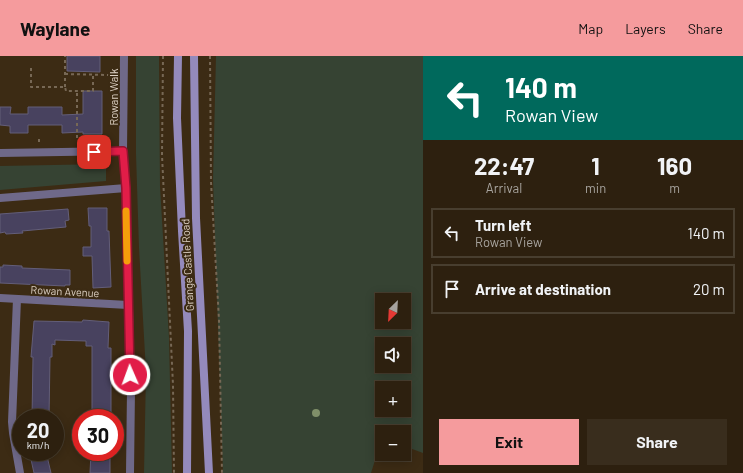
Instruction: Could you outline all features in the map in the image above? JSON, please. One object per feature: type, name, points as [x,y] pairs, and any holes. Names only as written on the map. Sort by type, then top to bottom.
[{"type":"main road","name":"Grange Castle Road","points":[[178,56],[177,118],[188,331],[187,473]]},
{"type":"main road","name":"Grange Castle Road","points":[[194,56],[196,218],[210,473]]},
{"type":"street","name":"Rowan Walk","points":[[124,56],[123,151],[126,188],[131,389],[130,473]]},
{"type":"street","points":[[0,153],[123,151]]},
{"type":"street","points":[[0,198],[126,188]]},
{"type":"street","name":"Rowan Avenue","points":[[0,298],[128,305]]},
{"type":"street","points":[[17,299],[12,422],[20,473]]},
{"type":"path","points":[[65,56],[66,91],[93,91],[93,75]]},
{"type":"path","points":[[163,56],[162,155],[173,385],[174,473]]},
{"type":"path","points":[[210,56],[211,182],[219,320],[222,473]]},
{"type":"path","points":[[31,68],[31,87],[65,87]]},
{"type":"path","points":[[65,74],[109,75]]},
{"type":"path","points":[[77,91],[77,138]]},
{"type":"green space","points":[[136,56],[159,56],[160,186],[169,337],[172,473],[144,473],[146,372],[139,248],[136,154]]},
{"type":"green space","points":[[216,56],[423,56],[423,453],[411,449],[411,425],[375,425],[375,460],[371,473],[223,473],[213,179]]},
{"type":"green space","points":[[106,164],[106,181],[0,190],[0,166]]},
{"type":"building","points":[[67,56],[100,56],[100,72],[67,71]]},
{"type":"building","points":[[83,91],[102,91],[102,134],[83,134],[83,132],[62,133],[62,125],[28,125],[28,133],[10,133],[10,126],[0,125],[0,107],[11,107],[10,114],[28,114],[28,107],[62,107],[62,115],[83,114]]},
{"type":"building","points":[[88,208],[107,208],[111,287],[93,288],[92,256],[83,256],[83,247],[91,247],[91,226],[89,226]]},
{"type":"building","points":[[68,209],[69,220],[65,221],[66,227],[22,231],[23,233],[0,233],[0,214]]},
{"type":"building","points":[[3,265],[22,266],[22,268],[70,270],[70,285],[0,283],[0,267],[3,267]]},
{"type":"building","points":[[83,320],[109,322],[108,348],[111,348],[111,409],[92,409],[92,346],[86,346],[86,341],[55,340],[55,345],[52,344],[52,357],[50,357],[49,409],[32,409],[33,357],[31,357],[34,321],[82,322]]},
{"type":"building","points":[[31,461],[48,461],[51,473],[34,473]]},
{"type":"building","points":[[91,461],[110,461],[110,473],[90,473]]},
{"type":"slow traffic","points":[[126,211],[127,261]]},
{"type":"route","points":[[94,152],[123,151],[126,188],[130,375]]}]
